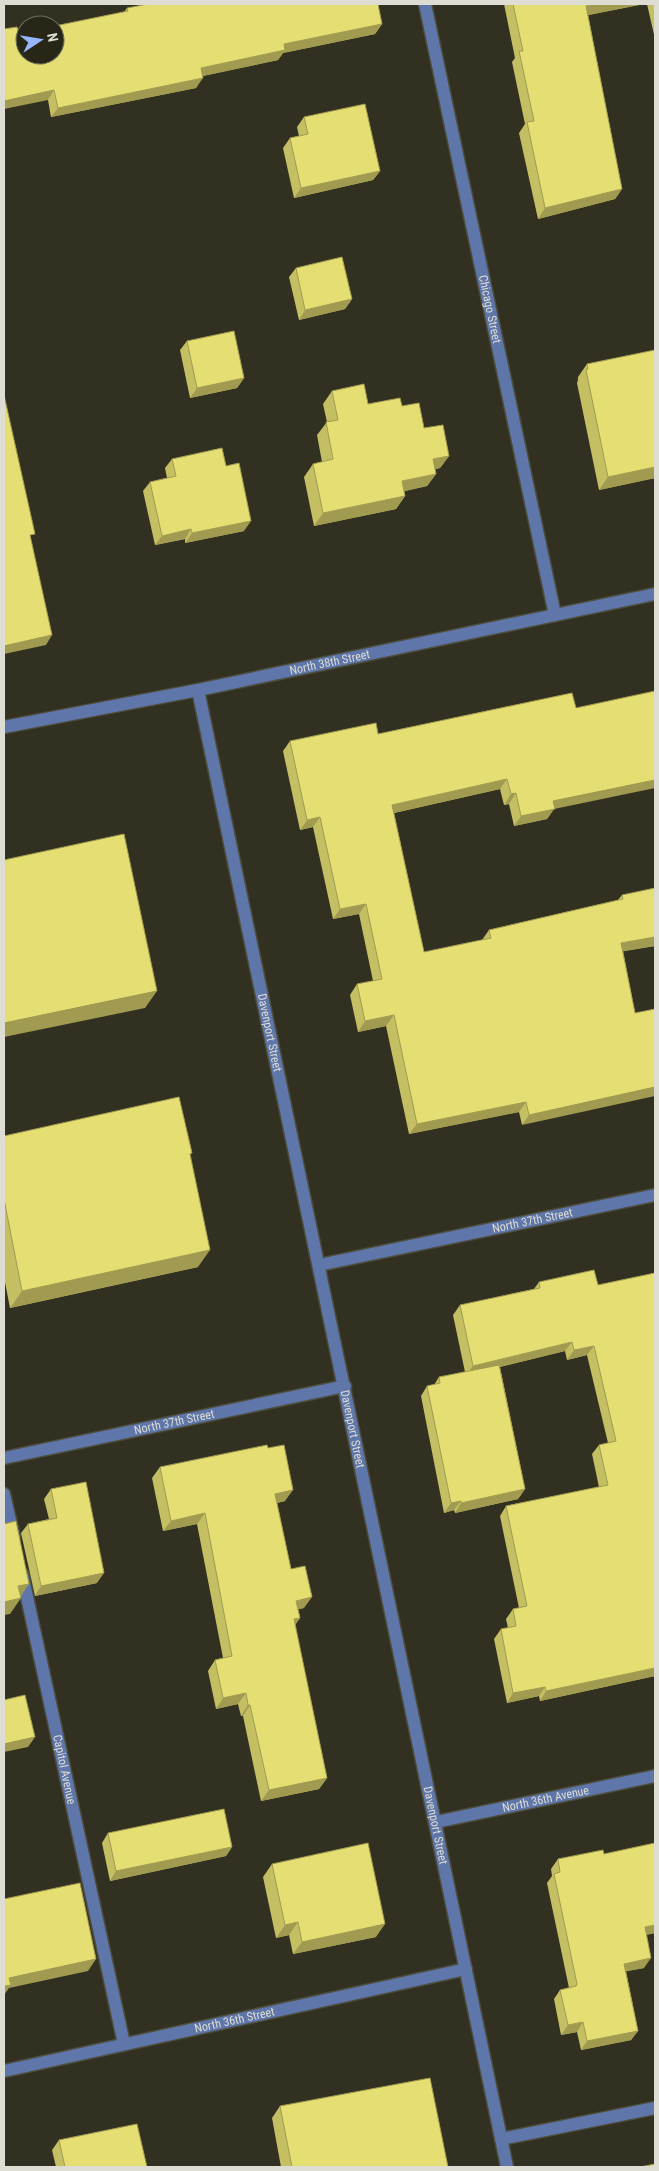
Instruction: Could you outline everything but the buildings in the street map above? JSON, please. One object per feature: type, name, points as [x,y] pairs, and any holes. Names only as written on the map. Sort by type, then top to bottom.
[{"type":"street","name":"Chicago Street","points":[[425,4],[555,615]]},
{"type":"street","name":"North 38th Street","points":[[4,727],[198,690],[655,594]]},
{"type":"street","name":"Davenport Street","points":[[198,690],[320,1265],[507,2167]]},
{"type":"street","name":"North 37th Street","points":[[320,1265],[655,1195]]},
{"type":"street","name":"North 37th Street","points":[[4,1458],[344,1386]]},
{"type":"street","name":"Capitol Avenue","points":[[4,1494],[124,2044]]},
{"type":"street","name":"North 36th Avenue","points":[[436,1822],[655,1776]]},
{"type":"street","name":"North 36th Street","points":[[4,2071],[466,1969]]},
{"type":"street","points":[[501,2139],[655,2108]]}]
